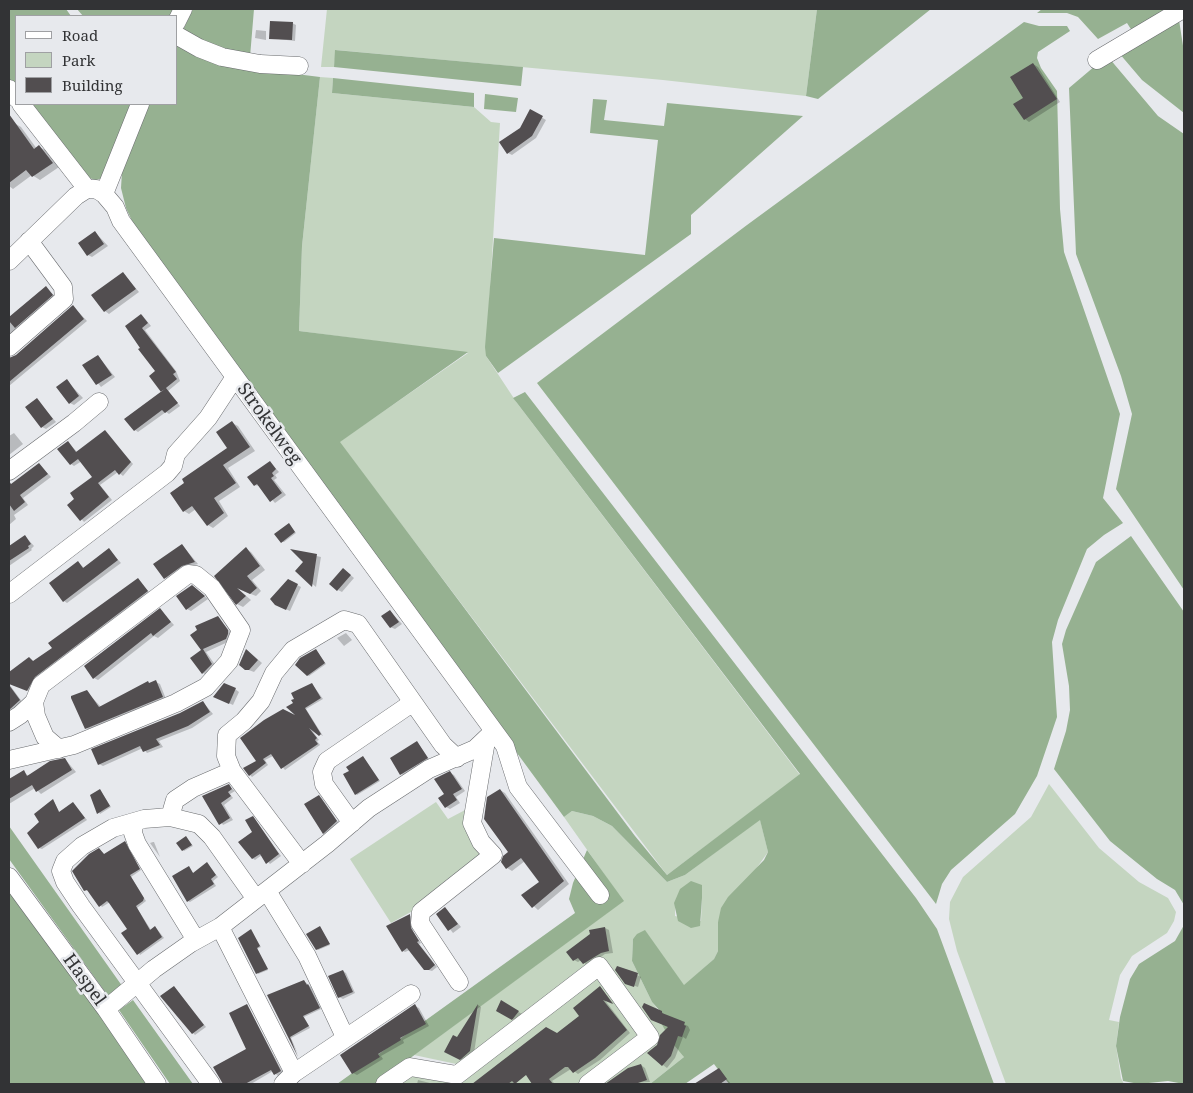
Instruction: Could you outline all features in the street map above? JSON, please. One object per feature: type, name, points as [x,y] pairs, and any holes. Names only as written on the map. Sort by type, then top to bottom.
[{"type":"street","points":[[1097,60],[1183,9]]},
{"type":"street","points":[[178,36],[199,48],[222,57],[260,64],[299,66]]},
{"type":"street","points":[[22,105],[88,189]]},
{"type":"street","points":[[9,260],[76,196],[88,189],[96,189],[104,194],[140,105]]},
{"type":"street","name":"Strokelweg","points":[[104,194],[115,207],[121,221],[236,377],[490,736],[505,746],[518,787],[600,895]]},
{"type":"street","points":[[9,347],[64,299],[63,287],[29,241]]},
{"type":"street","points":[[9,594],[167,473],[173,466],[176,454],[208,418],[236,377]]},
{"type":"street","points":[[9,471],[99,402]]},
{"type":"street","points":[[9,760],[59,749],[74,745],[176,703],[206,687],[229,661],[241,630],[212,588],[196,575],[188,574],[40,685],[34,702],[36,716],[45,737],[59,749]]},
{"type":"street","points":[[302,864],[232,771],[226,756],[227,735],[244,721],[261,701],[274,673],[293,650],[324,630],[344,620],[358,624],[442,745],[456,758]]},
{"type":"street","points":[[9,722],[34,702]]},
{"type":"street","points":[[352,823],[324,784],[322,772],[327,761],[412,703]]},
{"type":"street","points":[[106,1009],[196,940],[220,927],[262,895],[369,808],[429,769],[475,749],[490,736]]},
{"type":"street","points":[[458,982],[420,923],[421,912],[493,855],[481,842],[472,823],[490,736]]},
{"type":"street","points":[[170,817],[175,800],[193,788],[232,771]]},
{"type":"street","points":[[211,1084],[64,882],[61,871],[65,862],[82,846],[113,828],[134,822],[170,817],[199,824],[262,895],[307,956],[345,1038]]},
{"type":"street","points":[[134,822],[133,833],[137,844],[196,940]]},
{"type":"street","name":"Haspel","points":[[9,877],[106,1009],[157,1084]]},
{"type":"street","points":[[220,927],[288,1079],[411,994]]},
{"type":"street","points":[[385,1084],[410,1067],[457,1075],[599,966],[650,1037],[588,1084]]},
{"type":"green space","points":[[9,9],[66,9],[70,15],[15,15],[15,88],[9,80]]},
{"type":"green space","points":[[77,9],[176,9],[173,15],[82,15]]},
{"type":"green space","points":[[193,9],[254,9],[250,57],[228,54],[183,30]]},
{"type":"green space","points":[[327,9],[817,9],[806,96],[663,80],[336,50],[334,67],[321,67]]},
{"type":"green space","points":[[817,9],[931,9],[818,99],[806,96]]},
{"type":"green space","points":[[1042,9],[1175,9],[1134,34],[1127,23],[1098,39],[1078,17],[1067,13],[1037,13]]},
{"type":"green space","points":[[1179,20],[1184,52],[1184,113],[1142,80],[1119,53]]},
{"type":"green space","points":[[1024,22],[1039,26],[1067,26],[1070,31],[1038,52],[1037,58],[1041,68],[1057,91],[1060,209],[1064,252],[1120,414],[1103,498],[1123,523],[1087,549],[1058,620],[1052,642],[1057,717],[1037,776],[1015,814],[951,870],[942,884],[936,904],[537,383],[747,225]]},
{"type":"green space","points":[[178,44],[264,70],[320,77],[302,246],[299,331],[468,352],[340,442],[635,836],[667,875],[800,774],[513,398],[525,392],[916,898],[937,929],[994,1084],[729,1084],[714,1064],[685,1084],[650,1084],[684,1057],[674,1045],[677,1034],[665,1030],[660,1021],[661,1012],[652,1002],[632,961],[633,939],[637,934],[645,930],[684,985],[714,959],[718,951],[718,922],[721,908],[728,897],[764,860],[768,852],[760,820],[685,875],[667,882],[612,826],[593,816],[572,811],[564,817],[224,354],[133,223],[126,208],[121,188],[122,172],[146,105],[178,105]]},
{"type":"green space","points":[[335,50],[523,67],[521,86],[334,67]]},
{"type":"green space","points":[[1109,58],[1158,116],[1184,134],[1184,590],[1116,489],[1132,414],[1121,376],[1076,254],[1069,88],[1095,66]]},
{"type":"green space","points":[[320,77],[333,78],[332,93],[474,107],[491,122],[500,123],[486,356],[517,403],[800,775],[667,875],[339,442],[468,353],[299,331],[302,246]]},
{"type":"green space","points":[[333,78],[474,93],[474,107],[332,93]]},
{"type":"green space","points":[[485,94],[518,98],[516,112],[484,109]]},
{"type":"green space","points":[[593,99],[607,100],[604,120],[664,126],[667,103],[803,116],[691,215],[691,234],[498,373],[486,356],[485,347],[494,238],[645,255],[658,140],[590,133]]},
{"type":"green space","points":[[28,105],[131,105],[111,164],[103,178],[96,180],[89,178]]},
{"type":"green space","points":[[1131,536],[1184,612],[1184,905],[1175,890],[1157,879],[1110,841],[1054,769],[1066,731],[1070,710],[1069,686],[1062,644],[1066,630],[1096,562]]},
{"type":"green space","points":[[1049,784],[1099,848],[1139,882],[1168,898],[1176,912],[1174,921],[1167,933],[1132,956],[1120,975],[1109,1020],[1119,1022],[1116,1046],[1121,1078],[1124,1084],[1006,1084],[957,951],[949,919],[950,902],[963,877],[1031,817]]},
{"type":"green space","points":[[436,802],[448,819],[467,809],[466,832],[482,856],[418,908],[391,923],[350,859]]},
{"type":"green space","points":[[572,811],[593,816],[612,826],[667,882],[685,875],[760,819],[768,852],[718,922],[718,951],[714,959],[684,986],[645,931],[633,939],[632,961],[652,1002],[677,1034],[684,1057],[650,1084],[599,1084],[658,1038],[602,958],[461,1065],[414,1055],[623,901],[564,817]],"holes":[[[702,898],[701,921],[675,916],[675,907]]]},
{"type":"green space","points":[[9,826],[125,990],[111,1000],[9,859]]},
{"type":"green space","points":[[587,850],[624,901],[375,1084],[337,1084],[575,913],[569,899],[573,883]]},
{"type":"green space","points":[[691,881],[702,885],[702,898],[700,926],[691,928],[678,921],[674,903],[680,889]]},
{"type":"green space","points":[[9,884],[152,1084],[9,1084]]},
{"type":"green space","points":[[1184,925],[1184,1084],[1168,1081],[1139,1084],[1123,1081],[1116,1046],[1120,1017],[1130,979],[1139,964],[1175,941]]},
{"type":"green space","points":[[600,973],[641,1038],[579,1084],[394,1084],[415,1069],[458,1079]]},
{"type":"green space","points":[[133,1000],[193,1084],[170,1084],[119,1010]]},
{"type":"building","points":[[270,21],[293,22],[292,40],[269,39]]},
{"type":"building","points":[[1033,63],[1057,99],[1024,120],[1013,104],[1023,98],[1010,77]]},
{"type":"building","points":[[530,109],[543,116],[532,136],[507,154],[499,142],[520,128]]},
{"type":"building","points":[[9,114],[34,149],[39,145],[53,163],[32,177],[26,170],[9,183]]},
{"type":"building","points":[[95,231],[104,244],[87,256],[78,243]]},
{"type":"building","points":[[123,272],[136,289],[104,312],[91,295]]},
{"type":"building","points":[[46,286],[53,295],[15,328],[9,321],[9,317]]},
{"type":"building","points":[[73,305],[84,319],[9,382],[9,358],[16,355]]},
{"type":"building","points":[[141,314],[148,323],[142,328],[176,372],[173,374],[177,379],[161,392],[149,376],[155,371],[138,349],[140,348],[125,326]]},
{"type":"building","points":[[98,355],[112,375],[96,385],[82,365]]},
{"type":"building","points":[[67,379],[79,396],[69,404],[56,387]]},
{"type":"building","points":[[166,388],[178,403],[165,413],[162,410],[134,431],[124,419]]},
{"type":"building","points":[[37,398],[53,419],[41,428],[25,407]]},
{"type":"building","points":[[232,421],[250,447],[223,465],[236,483],[214,498],[224,513],[207,526],[192,506],[183,512],[170,493],[184,483],[182,479],[227,448],[216,432]]},
{"type":"building","points":[[105,430],[131,462],[119,475],[115,470],[98,483],[109,497],[80,521],[67,505],[74,499],[70,493],[92,477],[78,459],[70,465],[57,449],[68,441],[76,452]]},
{"type":"building","points":[[270,461],[276,469],[272,473],[274,476],[271,478],[282,493],[270,502],[257,484],[254,486],[247,477]]},
{"type":"building","points":[[39,463],[48,474],[20,495],[25,502],[14,511],[9,504],[9,481],[11,484]]},
{"type":"building","points":[[289,523],[295,532],[281,543],[274,534]]},
{"type":"building","points":[[25,535],[31,544],[28,546],[29,548],[9,561],[9,546]]},
{"type":"building","points":[[182,544],[195,562],[182,566],[164,579],[153,564]]},
{"type":"building","points":[[246,547],[260,566],[247,576],[257,588],[250,594],[237,588],[246,596],[236,605],[214,576]]},
{"type":"building","points":[[109,548],[118,560],[63,602],[49,583],[78,561],[83,568]]},
{"type":"building","points":[[290,549],[317,554],[312,587],[295,571],[303,562]]},
{"type":"building","points":[[343,568],[351,575],[337,591],[329,584]]},
{"type":"building","points":[[138,578],[148,591],[35,677],[27,691],[9,684],[9,672],[29,657],[33,661],[52,648],[48,643]]},
{"type":"building","points":[[288,579],[298,584],[286,610],[275,605],[270,599]]},
{"type":"building","points":[[192,585],[205,596],[186,610],[176,596]]},
{"type":"building","points":[[160,608],[171,622],[153,636],[151,633],[93,679],[84,666]]},
{"type":"building","points":[[390,610],[399,622],[390,628],[381,616]]},
{"type":"building","points":[[218,616],[228,630],[228,634],[226,639],[203,649],[212,664],[202,674],[190,658],[201,650],[190,635],[197,630],[195,626]]},
{"type":"building","points":[[246,649],[258,660],[249,670],[245,670],[239,665]]},
{"type":"building","points":[[316,649],[325,663],[307,676],[295,665],[300,658]]},
{"type":"building","points":[[156,680],[163,697],[85,729],[71,698],[71,696],[87,690],[99,707],[148,681],[149,683]]},
{"type":"building","points":[[224,683],[236,688],[229,704],[213,697]]},
{"type":"building","points":[[312,683],[321,698],[305,708],[321,734],[319,736],[309,728],[317,738],[315,740],[318,744],[281,769],[271,754],[263,759],[266,763],[249,776],[243,768],[256,761],[240,738],[264,720],[283,709],[295,715],[286,707],[293,703],[291,700],[294,699],[291,693]]},
{"type":"building","points":[[9,685],[20,700],[9,710]]},
{"type":"building","points":[[203,701],[210,712],[188,726],[156,739],[160,745],[143,752],[140,746],[98,765],[91,749],[180,713]]},
{"type":"building","points":[[417,741],[428,758],[400,775],[390,758]]},
{"type":"building","points":[[363,756],[379,780],[355,795],[343,774],[349,771],[346,767]]},
{"type":"building","points":[[65,758],[72,770],[36,792],[32,785],[9,799],[9,779],[24,770],[27,776],[50,761]]},
{"type":"building","points":[[450,771],[462,789],[453,794],[457,800],[445,808],[438,798],[444,794],[434,779]]},
{"type":"building","points":[[229,784],[232,789],[228,792],[231,796],[221,803],[230,818],[219,825],[202,796]]},
{"type":"building","points":[[100,789],[110,806],[97,814],[90,795]]},
{"type":"building","points":[[500,789],[564,881],[532,908],[521,895],[539,882],[521,858],[506,869],[501,862],[503,856],[508,852],[484,819],[487,797]]},
{"type":"building","points":[[319,795],[337,821],[323,834],[304,804]]},
{"type":"building","points":[[53,799],[59,812],[73,802],[85,818],[38,849],[27,833],[39,822],[34,814]]},
{"type":"building","points":[[253,816],[279,854],[266,864],[260,854],[252,859],[238,842],[252,832],[245,820]]},
{"type":"building","points":[[186,836],[192,845],[182,851],[176,843]]},
{"type":"building","points":[[125,841],[140,869],[130,875],[144,898],[136,906],[150,930],[155,926],[162,937],[137,955],[121,933],[127,929],[109,903],[107,901],[99,907],[87,890],[84,891],[72,871],[89,854],[99,848],[104,854]]},
{"type":"building","points":[[207,862],[216,875],[211,879],[214,884],[187,902],[172,876],[189,866],[193,873]]},
{"type":"building","points":[[445,907],[458,924],[448,931],[436,914]]},
{"type":"building","points":[[410,914],[411,928],[419,941],[417,942],[435,965],[429,970],[424,970],[407,948],[402,952],[386,926]]},
{"type":"building","points":[[320,926],[330,944],[316,950],[306,934]]},
{"type":"building","points":[[605,927],[609,951],[601,953],[583,964],[578,958],[573,961],[566,952],[590,934],[589,930]]},
{"type":"building","points":[[251,929],[260,946],[257,948],[268,969],[256,974],[238,938]]},
{"type":"building","points":[[617,966],[638,973],[634,987],[625,984],[615,970]]},
{"type":"building","points":[[343,970],[353,992],[338,998],[328,976]]},
{"type":"building","points":[[304,980],[320,1008],[303,1016],[309,1026],[290,1037],[298,1057],[267,995]]},
{"type":"building","points":[[174,986],[204,1025],[192,1034],[160,996]]},
{"type":"building","points":[[600,986],[613,1004],[603,1000],[627,1030],[595,1058],[573,1073],[568,1067],[565,1067],[549,1079],[553,1084],[532,1084],[526,1075],[515,1084],[512,1081],[508,1084],[472,1084],[546,1027],[557,1033],[579,1016],[573,1008]]},
{"type":"building","points":[[501,1000],[519,1011],[512,1020],[496,1011]]},
{"type":"building","points":[[644,1003],[662,1011],[662,1013],[685,1022],[684,1025],[686,1026],[682,1037],[678,1036],[671,1056],[662,1066],[647,1053],[657,1045],[660,1035],[668,1027],[651,1020],[642,1007]]},
{"type":"building","points":[[247,1004],[281,1071],[274,1075],[271,1070],[245,1084],[223,1084],[213,1067],[246,1049],[229,1013]]},
{"type":"building","points":[[415,1004],[426,1024],[400,1038],[401,1040],[378,1054],[380,1057],[352,1074],[340,1055]]},
{"type":"building","points":[[478,1004],[470,1051],[460,1060],[444,1052],[453,1035],[457,1037]]},
{"type":"building","points":[[641,1064],[647,1080],[635,1084],[605,1084],[628,1068]]},
{"type":"building","points":[[719,1068],[727,1079],[720,1084],[694,1084]]}]
